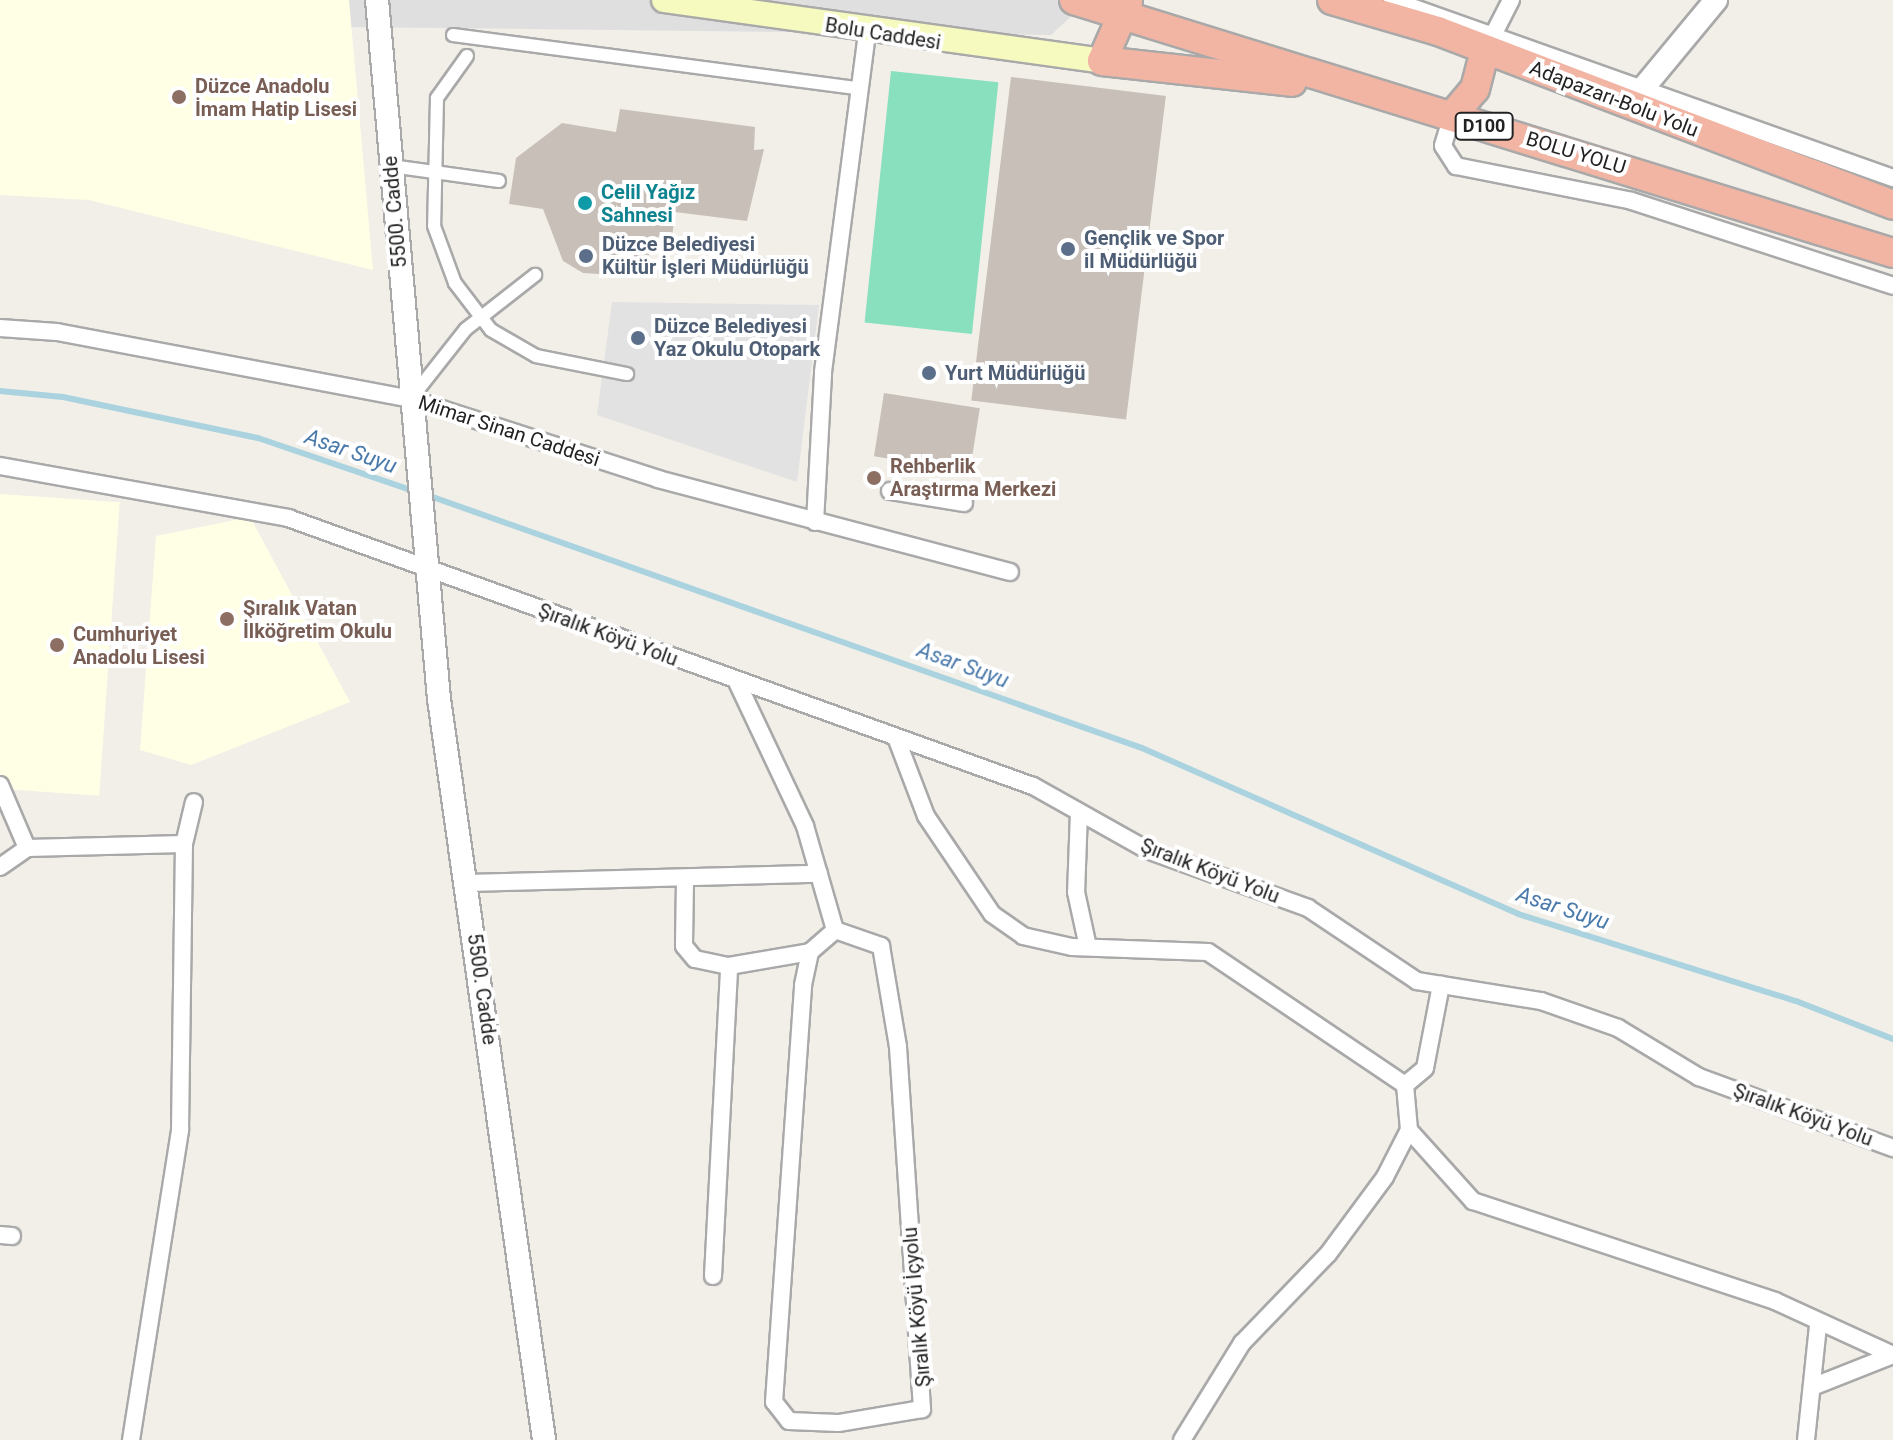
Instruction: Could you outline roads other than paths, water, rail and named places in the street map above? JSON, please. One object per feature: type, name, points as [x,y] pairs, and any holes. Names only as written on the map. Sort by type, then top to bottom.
[{"type":"highway","name":"BOLU YOLU","points":[[1074,0],[1126,9],[1364,90],[1893,253]]},
{"type":"highway","name":"Adapazarı-Bolu Yolu","points":[[1332,0],[1490,40],[1637,96],[1893,205]]},
{"type":"highway","points":[[1126,9],[1102,61],[1364,90]]},
{"type":"highway","points":[[1452,116],[1475,89],[1490,40]]},
{"type":"main road","name":"Bolu Caddesi","points":[[664,0],[867,32],[1102,61]]},
{"type":"street","name":"5500. Cadde","points":[[377,0],[428,570],[466,883],[544,1440]]},
{"type":"street","points":[[1392,0],[1490,40],[1511,0]]},
{"type":"street","points":[[1716,0],[1637,96],[1893,178]]},
{"type":"street","points":[[815,522],[823,372],[867,32]]},
{"type":"street","points":[[453,35],[858,88]]},
{"type":"street","points":[[467,56],[437,98],[434,226],[455,283],[481,317],[536,356],[627,374]]},
{"type":"street","points":[[1452,116],[1443,146],[1456,166],[1632,201],[1893,286]]},
{"type":"street","points":[[391,166],[499,181]]},
{"type":"street","points":[[411,399],[481,317],[535,275]]},
{"type":"street","name":"Mimar Sinan Caddesi","points":[[0,328],[102,339],[411,399],[815,522],[1010,572]]},
{"type":"street","name":"Şıralık Köyü Yolu","points":[[0,466],[288,518],[897,740],[1033,786],[1147,850],[1308,908],[1417,981],[1541,1001],[1618,1028],[1699,1077],[1893,1148]]},
{"type":"street","points":[[890,491],[964,503]]},
{"type":"street","points":[[685,881],[684,946],[695,959],[729,966],[810,952],[835,930],[805,826],[737,682]]},
{"type":"street","points":[[897,740],[926,816],[992,914],[1023,936],[1088,947],[1208,952],[1405,1085]]},
{"type":"street","points":[[0,785],[27,848]]},
{"type":"street","points":[[131,1440],[180,1130],[184,844],[194,802]]},
{"type":"street","points":[[1079,812],[1076,892],[1088,947]]},
{"type":"street","points":[[0,867],[27,848],[184,844]]},
{"type":"street","points":[[466,883],[685,881],[819,874]]},
{"type":"street","name":"Şıralık Köyü İçyolu","points":[[810,952],[786,1182],[774,1402],[789,1421],[893,1418],[922,1409],[926,1385],[898,1047],[881,946],[835,930]]},
{"type":"street","points":[[713,1276],[729,966]]},
{"type":"street","points":[[1405,1085],[1425,1068],[1441,985]]},
{"type":"street","points":[[1405,1085],[1409,1130],[1473,1201],[1775,1301],[1818,1326],[1878,1343],[1893,1355],[1812,1387]]},
{"type":"street","points":[[1182,1440],[1242,1343],[1328,1254],[1409,1130]]},
{"type":"street","points":[[1806,1440],[1818,1326]]},
{"type":"waterway","name":"Asar Suyu","points":[[0,391],[63,397],[258,438],[417,492]]},
{"type":"waterway","name":"Asar Suyu","points":[[427,495],[1142,748],[1518,914],[1796,1001],[1893,1039]]},
{"type":"place","name":"Düzce Anadolu İmam Hatip Lisesi","points":[[179,97]]},
{"type":"place","name":"Celil Yağız Sahnesi","points":[[585,203]]},
{"type":"place","name":"Gençlik ve Spor il Müdürlüğü","points":[[1068,249]]},
{"type":"place","name":"Düzce Belediyesi Kültür İşleri Müdürlüğü","points":[[586,256]]},
{"type":"place","name":"Düzce Belediyesi Yaz Okulu Otopark","points":[[638,338]]},
{"type":"place","name":"Yurt Müdürlüğü","points":[[929,373]]},
{"type":"place","name":"Rehberlik Araştırma Merkezi","points":[[874,478]]},
{"type":"place","name":"Şıralık Vatan İlköğretim Okulu","points":[[227,619]]},
{"type":"place","name":"Cumhuriyet Anadolu Lisesi","points":[[57,645]]}]
